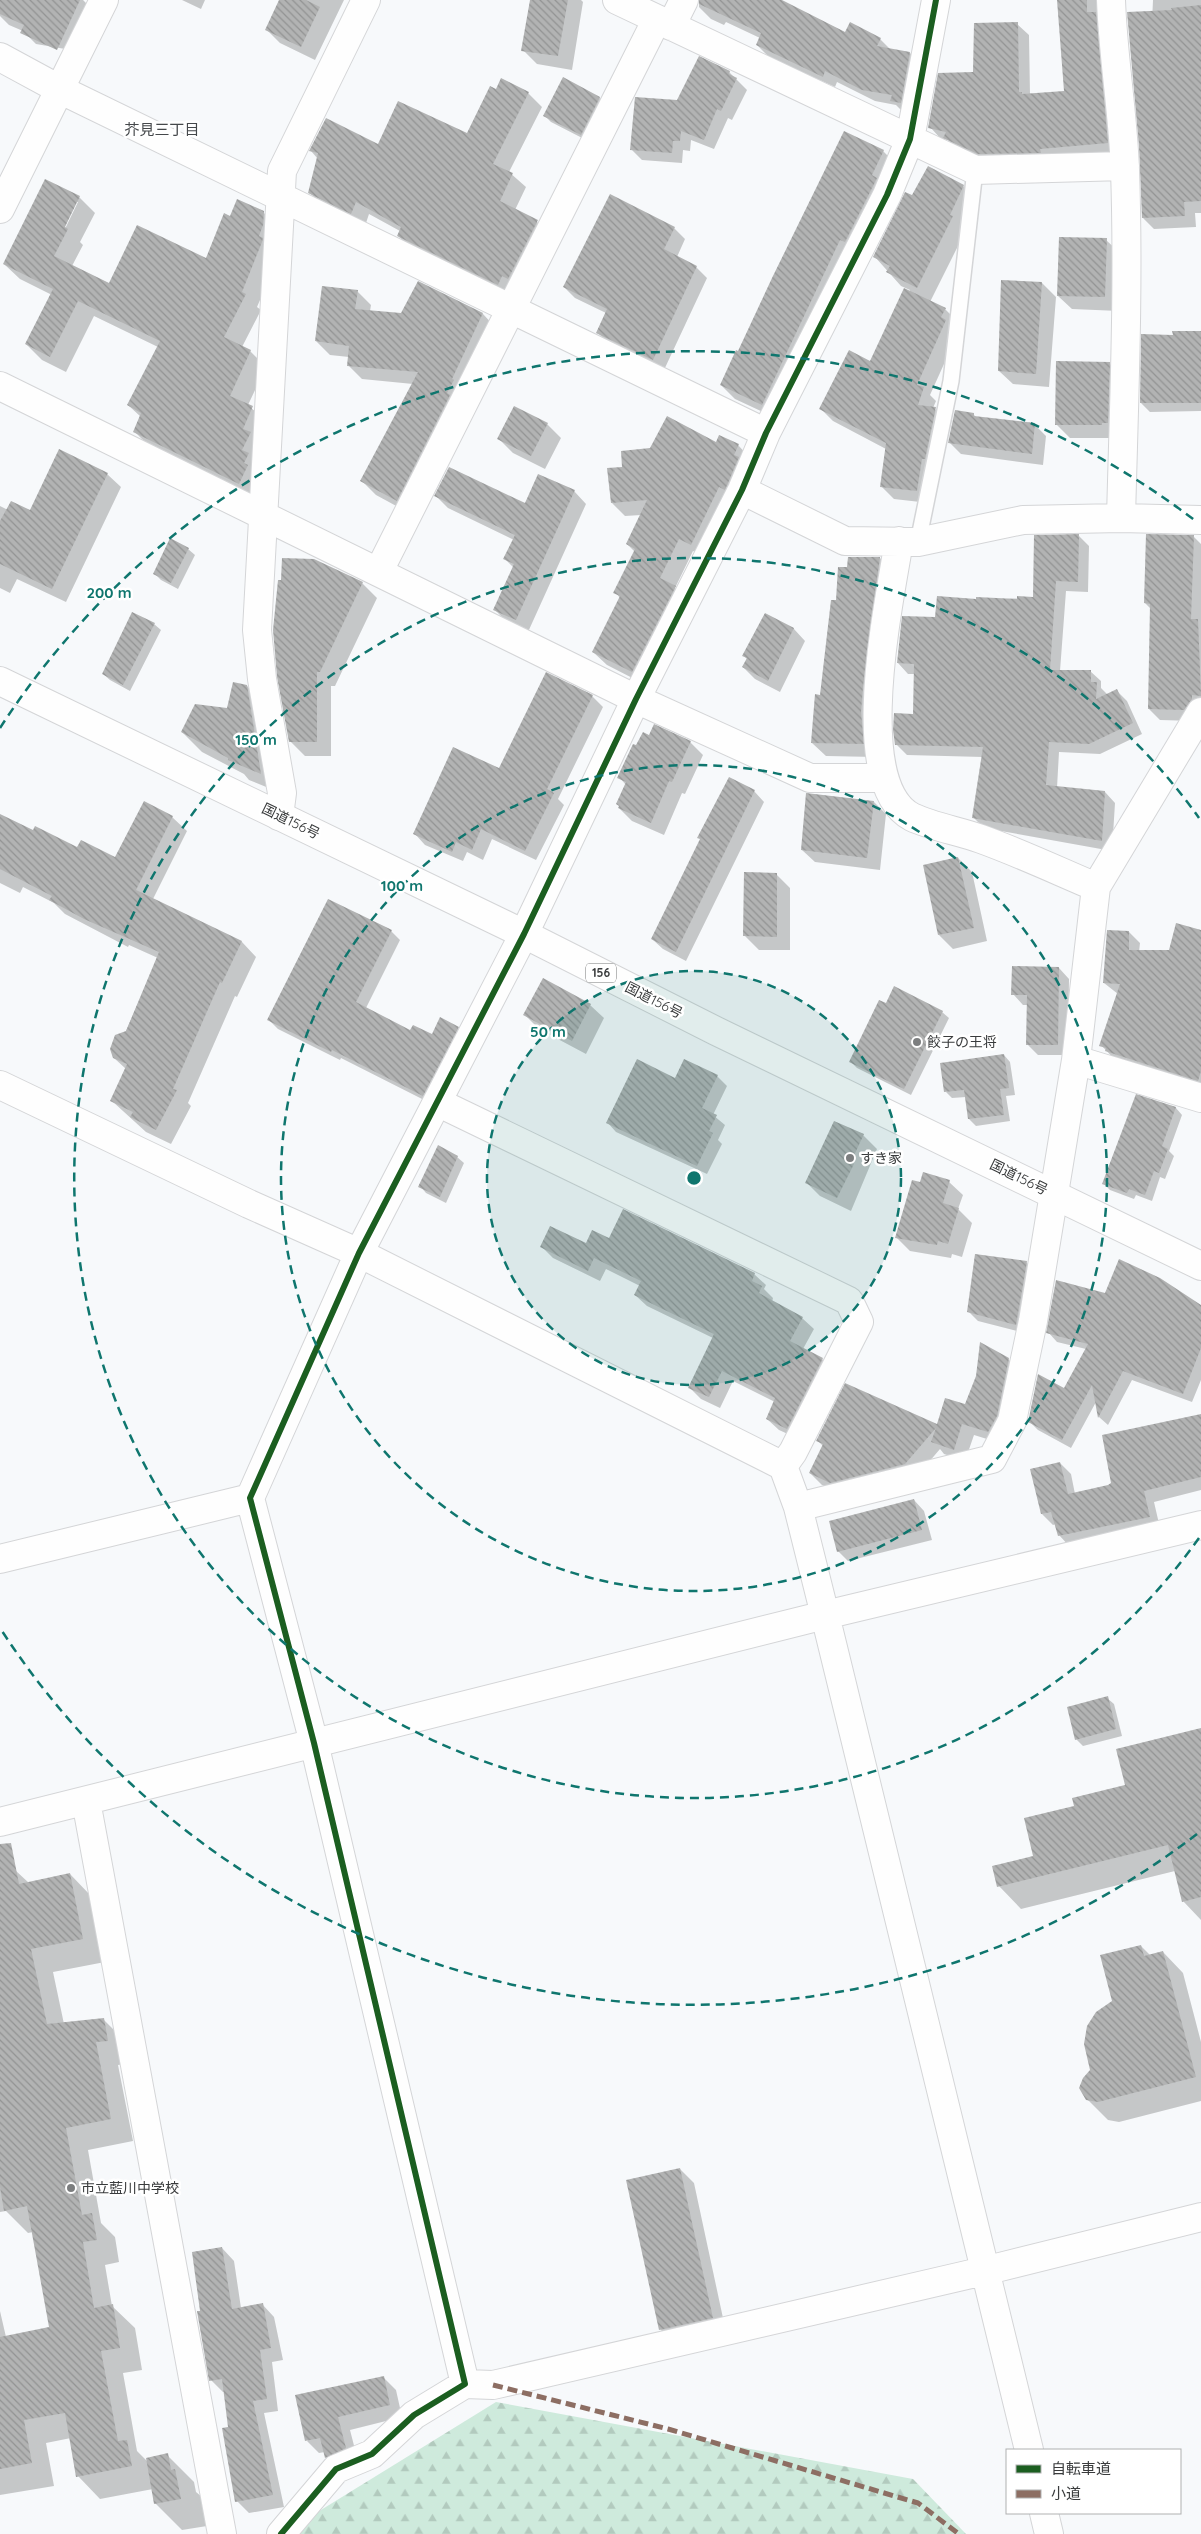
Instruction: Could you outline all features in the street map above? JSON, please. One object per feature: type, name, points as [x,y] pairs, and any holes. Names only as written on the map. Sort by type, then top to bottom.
[{"type":"main road","points":[[0,209],[104,0]]},
{"type":"main road","points":[[279,816],[282,793],[262,679],[257,630],[279,197],[282,170],[366,0]]},
{"type":"main road","points":[[617,0],[975,170],[1125,166]]},
{"type":"main road","points":[[379,571],[511,309],[664,22],[684,0]]},
{"type":"main road","points":[[465,2384],[314,1743],[250,1498],[359,1253],[524,934],[636,699],[742,490],[766,433],[887,195],[910,139],[936,0]]},
{"type":"main road","points":[[1111,0],[1113,51],[1125,166],[1127,247],[1121,518]]},
{"type":"main road","points":[[0,57],[60,90],[766,433]]},
{"type":"main road","points":[[0,386],[636,699],[810,778],[883,778]]},
{"type":"main road","points":[[742,490],[845,541],[908,542],[1023,520],[1121,518],[1201,520]]},
{"type":"main road","points":[[908,542],[879,669],[877,725],[883,778],[896,803],[912,816],[982,839],[1096,887]]},
{"type":"main road","name":"国道156号","points":[[0,681],[524,934],[716,1031],[1201,1266]]},
{"type":"main road","points":[[798,1506],[992,1459],[1012,1421],[1033,1321],[1052,1193],[1076,1060],[1096,887],[1201,712]]},
{"type":"main road","points":[[1076,1060],[1201,1098]]},
{"type":"main road","points":[[0,1085],[249,1204],[359,1253],[783,1466],[798,1506],[1028,2449]]},
{"type":"main road","points":[[437,1102],[849,1301],[859,1322],[793,1452],[783,1466]]},
{"type":"main road","points":[[0,1559],[250,1498]]},
{"type":"main road","points":[[0,1822],[825,1615],[1201,1525]]},
{"type":"main road","points":[[86,1801],[222,2534]]},
{"type":"main road","points":[[281,2534],[336,2469],[372,2454],[414,2415],[465,2384],[493,2385],[984,2271],[1201,2217]]},
{"type":"main road","points":[[1044,2514],[1049,2534]]},
{"type":"lane","points":[[908,542],[951,381],[975,170]]},
{"type":"green space","points":[[496,2402],[913,2479],[966,2534],[282,2534]]},
{"type":"building","points":[[0,0],[80,0],[57,50],[20,33],[24,25],[0,14]]},
{"type":"building","points":[[279,0],[306,0],[320,7],[301,47],[265,30]]},
{"type":"building","points":[[530,0],[568,0],[558,56],[521,51]]},
{"type":"building","points":[[699,0],[782,0],[845,32],[850,22],[881,38],[877,46],[910,52],[901,103],[890,101],[892,95],[862,90],[825,71],[823,77],[756,45],[761,33],[699,4]]},
{"type":"building","points":[[1057,0],[1087,0],[1087,12],[1096,12],[1108,143],[1040,149],[1041,153],[978,154],[943,138],[946,132],[928,128],[938,73],[973,72],[974,23],[1018,22],[1019,92],[1022,92],[1022,94],[1064,91]]},
{"type":"building","points":[[1201,5],[1201,201],[1184,202],[1185,216],[1142,218],[1139,147],[1127,12],[1172,10],[1171,8]]},
{"type":"building","points":[[699,56],[730,71],[729,74],[737,78],[721,111],[717,109],[704,140],[681,131],[680,141],[673,141],[672,153],[630,150],[635,97],[677,100]]},
{"type":"building","points":[[563,77],[600,97],[581,135],[543,116]]},
{"type":"building","points":[[501,78],[529,92],[493,164],[513,173],[500,201],[538,220],[508,279],[502,276],[498,285],[397,236],[401,227],[356,202],[351,214],[308,193],[318,153],[309,151],[326,118],[378,144],[398,101],[467,133],[490,86],[496,89]]},
{"type":"building","points":[[844,131],[884,150],[872,175],[877,178],[845,242],[840,240],[762,405],[720,385]]},
{"type":"building","points":[[928,166],[964,185],[950,215],[953,216],[917,288],[886,272],[890,266],[873,257],[905,192],[912,195]]},
{"type":"building","points":[[45,179],[80,196],[65,227],[68,229],[54,256],[109,283],[137,225],[206,258],[224,213],[230,216],[237,199],[264,211],[263,225],[259,236],[263,238],[242,292],[246,294],[224,337],[251,350],[230,396],[253,406],[243,429],[251,432],[242,450],[249,453],[244,463],[248,465],[239,484],[133,432],[141,413],[127,405],[160,341],[78,301],[50,357],[25,344],[53,289],[3,264]]},
{"type":"building","points":[[610,194],[675,227],[664,249],[697,266],[653,360],[596,333],[607,309],[563,287]]},
{"type":"building","points":[[1059,237],[1107,238],[1105,297],[1057,296]]},
{"type":"building","points":[[1001,280],[1042,282],[1036,374],[998,371]]},
{"type":"building","points":[[418,281],[483,313],[452,379],[454,380],[447,393],[450,395],[397,501],[360,481],[418,372],[347,366],[349,346],[315,341],[322,286],[358,290],[355,309],[401,313]]},
{"type":"building","points":[[904,288],[946,308],[941,317],[946,320],[917,385],[924,387],[918,405],[936,407],[925,459],[922,459],[917,491],[880,487],[886,443],[819,409],[849,350],[870,361]]},
{"type":"building","points":[[1172,331],[1201,331],[1201,403],[1140,403],[1141,334],[1173,335]]},
{"type":"building","points":[[1056,361],[1110,362],[1108,423],[1102,423],[1102,425],[1055,425]]},
{"type":"building","points":[[514,406],[548,423],[531,456],[497,439]]},
{"type":"building","points":[[955,410],[974,413],[974,416],[1035,423],[1032,454],[948,443]]},
{"type":"building","points":[[667,416],[716,442],[719,435],[739,444],[734,455],[739,457],[725,490],[719,487],[691,545],[679,539],[660,578],[676,586],[632,672],[592,652],[620,596],[613,593],[635,549],[626,544],[647,500],[611,503],[607,468],[622,467],[621,451],[650,448]]},
{"type":"building","points":[[59,449],[108,473],[52,589],[0,564],[0,521],[11,501],[30,510]]},
{"type":"building","points":[[449,467],[525,503],[538,474],[575,490],[516,620],[493,610],[514,564],[503,559],[515,535],[434,496]]},
{"type":"building","points":[[1079,534],[1078,582],[1056,581],[1050,670],[1091,670],[1091,682],[1097,682],[1096,699],[1117,689],[1133,723],[1089,744],[1049,742],[1046,785],[1105,791],[1102,841],[972,818],[983,747],[895,745],[893,730],[894,713],[913,714],[914,664],[897,663],[902,616],[935,617],[937,596],[976,599],[976,597],[1017,599],[1017,596],[1033,597],[1034,535]]},
{"type":"building","points":[[1146,534],[1194,535],[1191,619],[1198,619],[1201,696],[1192,695],[1192,699],[1184,710],[1148,709],[1150,604],[1144,603]]},
{"type":"building","points":[[170,538],[189,548],[171,583],[153,574]]},
{"type":"building","points":[[848,557],[880,557],[863,687],[861,712],[864,744],[811,743],[815,694],[820,695],[831,600],[836,600],[838,567],[847,567]]},
{"type":"building","points":[[282,558],[314,559],[363,582],[320,672],[317,672],[317,742],[289,742],[277,677],[273,630],[278,580],[281,580]]},
{"type":"building","points":[[132,612],[155,623],[123,685],[102,674]]},
{"type":"building","points":[[765,613],[794,628],[768,681],[742,667],[747,658],[742,656]]},
{"type":"building","points":[[546,672],[593,695],[547,789],[554,793],[525,851],[481,829],[472,850],[456,842],[452,852],[413,834],[453,747],[499,768]]},
{"type":"building","points":[[233,682],[247,685],[261,774],[228,760],[228,758],[181,732],[195,704],[227,708]]},
{"type":"building","points":[[654,724],[691,741],[672,782],[669,781],[651,823],[618,808],[619,806],[616,804],[626,782],[617,778],[633,744],[636,745],[643,732],[649,735]]},
{"type":"building","points":[[729,777],[755,790],[676,952],[651,939],[700,839],[697,838]]},
{"type":"building","points":[[806,793],[874,801],[867,858],[801,850]]},
{"type":"building","points":[[144,801],[173,816],[136,890],[242,941],[222,983],[220,982],[173,1089],[177,1090],[156,1130],[130,1117],[133,1112],[110,1101],[127,1064],[113,1058],[110,1049],[115,1035],[126,1031],[159,952],[84,919],[49,900],[52,896],[0,869],[0,814],[33,830],[35,826],[77,847],[81,840],[115,857]]},
{"type":"building","points":[[958,857],[974,928],[938,935],[923,865]]},
{"type":"building","points":[[744,872],[777,873],[777,937],[743,936]]},
{"type":"building","points":[[328,899],[392,930],[356,1002],[410,1030],[413,1025],[432,1034],[440,1017],[459,1027],[423,1096],[267,1020]]},
{"type":"building","points":[[1176,923],[1201,930],[1201,1071],[1198,1081],[1105,1051],[1106,1048],[1099,1046],[1120,984],[1103,983],[1107,930],[1129,931],[1129,950],[1169,950]]},
{"type":"building","points":[[1012,966],[1059,967],[1058,1045],[1026,1045],[1027,995],[1011,995]]},
{"type":"building","points":[[543,978],[591,1004],[572,1041],[523,1015]]},
{"type":"building","points":[[894,986],[943,1011],[904,1089],[849,1062],[879,1000],[886,1003]]},
{"type":"building","points":[[1004,1054],[1009,1088],[1000,1089],[1004,1115],[968,1119],[964,1090],[944,1092],[940,1063]]},
{"type":"building","points":[[637,1059],[675,1078],[684,1059],[718,1075],[702,1108],[717,1115],[709,1131],[713,1133],[697,1166],[606,1123]]},
{"type":"building","points":[[1136,1094],[1176,1107],[1162,1146],[1168,1149],[1159,1173],[1154,1171],[1145,1195],[1129,1189],[1127,1193],[1102,1184]]},
{"type":"building","points":[[834,1121],[864,1134],[851,1162],[854,1164],[837,1198],[805,1183]]},
{"type":"building","points":[[438,1145],[458,1156],[440,1197],[418,1187]]},
{"type":"building","points":[[923,1172],[950,1180],[943,1203],[959,1208],[948,1244],[938,1241],[937,1245],[895,1238],[912,1180],[920,1182]]},
{"type":"building","points":[[623,1209],[755,1273],[752,1281],[762,1286],[759,1293],[803,1317],[790,1341],[823,1358],[787,1429],[766,1419],[775,1398],[722,1371],[709,1397],[688,1388],[714,1334],[634,1295],[641,1281],[594,1258],[588,1271],[540,1247],[550,1226],[586,1243],[592,1230],[609,1238]]},
{"type":"building","points":[[975,1254],[1027,1261],[1016,1325],[967,1312]]},
{"type":"building","points":[[1119,1259],[1160,1278],[1201,1305],[1201,1348],[1183,1394],[1123,1371],[1098,1418],[1092,1385],[1062,1440],[1028,1422],[1038,1374],[1064,1388],[1088,1344],[1046,1333],[1056,1280],[1105,1293]]},
{"type":"building","points":[[980,1342],[1009,1358],[997,1416],[988,1432],[962,1424],[954,1450],[931,1442],[936,1428],[905,1464],[830,1483],[809,1473],[823,1444],[816,1441],[845,1383],[937,1424],[945,1398],[965,1404],[976,1376]]},
{"type":"building","points":[[1201,1414],[1201,1477],[1144,1491],[1150,1517],[1058,1536],[1051,1512],[1041,1514],[1030,1469],[1060,1462],[1068,1494],[1108,1485],[1111,1483],[1102,1435]]},
{"type":"building","points":[[914,1499],[922,1530],[837,1552],[829,1521]]},
{"type":"building","points":[[1108,1696],[1116,1729],[1075,1740],[1067,1707]]},
{"type":"building","points":[[1201,1728],[1201,1897],[1182,1902],[1168,1845],[997,1887],[992,1866],[1033,1856],[1024,1818],[1074,1806],[1072,1798],[1125,1785],[1116,1749]]},
{"type":"building","points":[[11,1843],[19,1884],[70,1873],[83,1939],[31,1949],[47,2024],[104,2018],[108,2041],[96,2042],[111,2119],[66,2128],[82,2215],[92,2213],[97,2240],[83,2242],[94,2308],[113,2304],[120,2348],[101,2351],[118,2441],[127,2440],[132,2466],[76,2477],[65,2413],[24,2420],[32,2463],[0,2469],[0,2337],[49,2327],[27,2206],[4,2211],[0,2187],[0,1844]]},
{"type":"building","points":[[1141,1945],[1144,1956],[1163,1951],[1196,2077],[1098,2102],[1086,2100],[1079,2088],[1083,2078],[1090,2070],[1084,2044],[1087,2026],[1096,2012],[1112,2001],[1100,1955]]},
{"type":"building","points":[[680,2168],[713,2318],[659,2330],[626,2180]]},
{"type":"building","points":[[222,2247],[232,2309],[263,2303],[271,2348],[260,2350],[267,2399],[253,2401],[273,2495],[235,2502],[222,2428],[228,2427],[222,2379],[209,2381],[197,2311],[200,2311],[192,2252]]},
{"type":"building","points":[[384,2376],[390,2405],[338,2417],[346,2448],[325,2458],[320,2438],[305,2441],[295,2395]]},
{"type":"building","points":[[168,2453],[171,2470],[175,2469],[181,2499],[154,2504],[146,2458]]},
{"type":"marked path","points":[[493,2385],[668,2429],[918,2503],[959,2534]]},
{"type":"cycle path","points":[[281,2534],[336,2469],[372,2454],[414,2415],[465,2384],[314,1743],[250,1498],[359,1253],[524,934],[636,699],[742,490],[766,433],[887,195],[910,139],[936,0]]},
{"type":"place","name":"餃子の王将","points":[[917,1042]]},
{"type":"place","name":"すき家","points":[[850,1158]]},
{"type":"place","name":"市立藍川中学校","points":[[71,2188]]},
{"type":"district","name":"芥見三丁目","points":[[162,130]]}]
